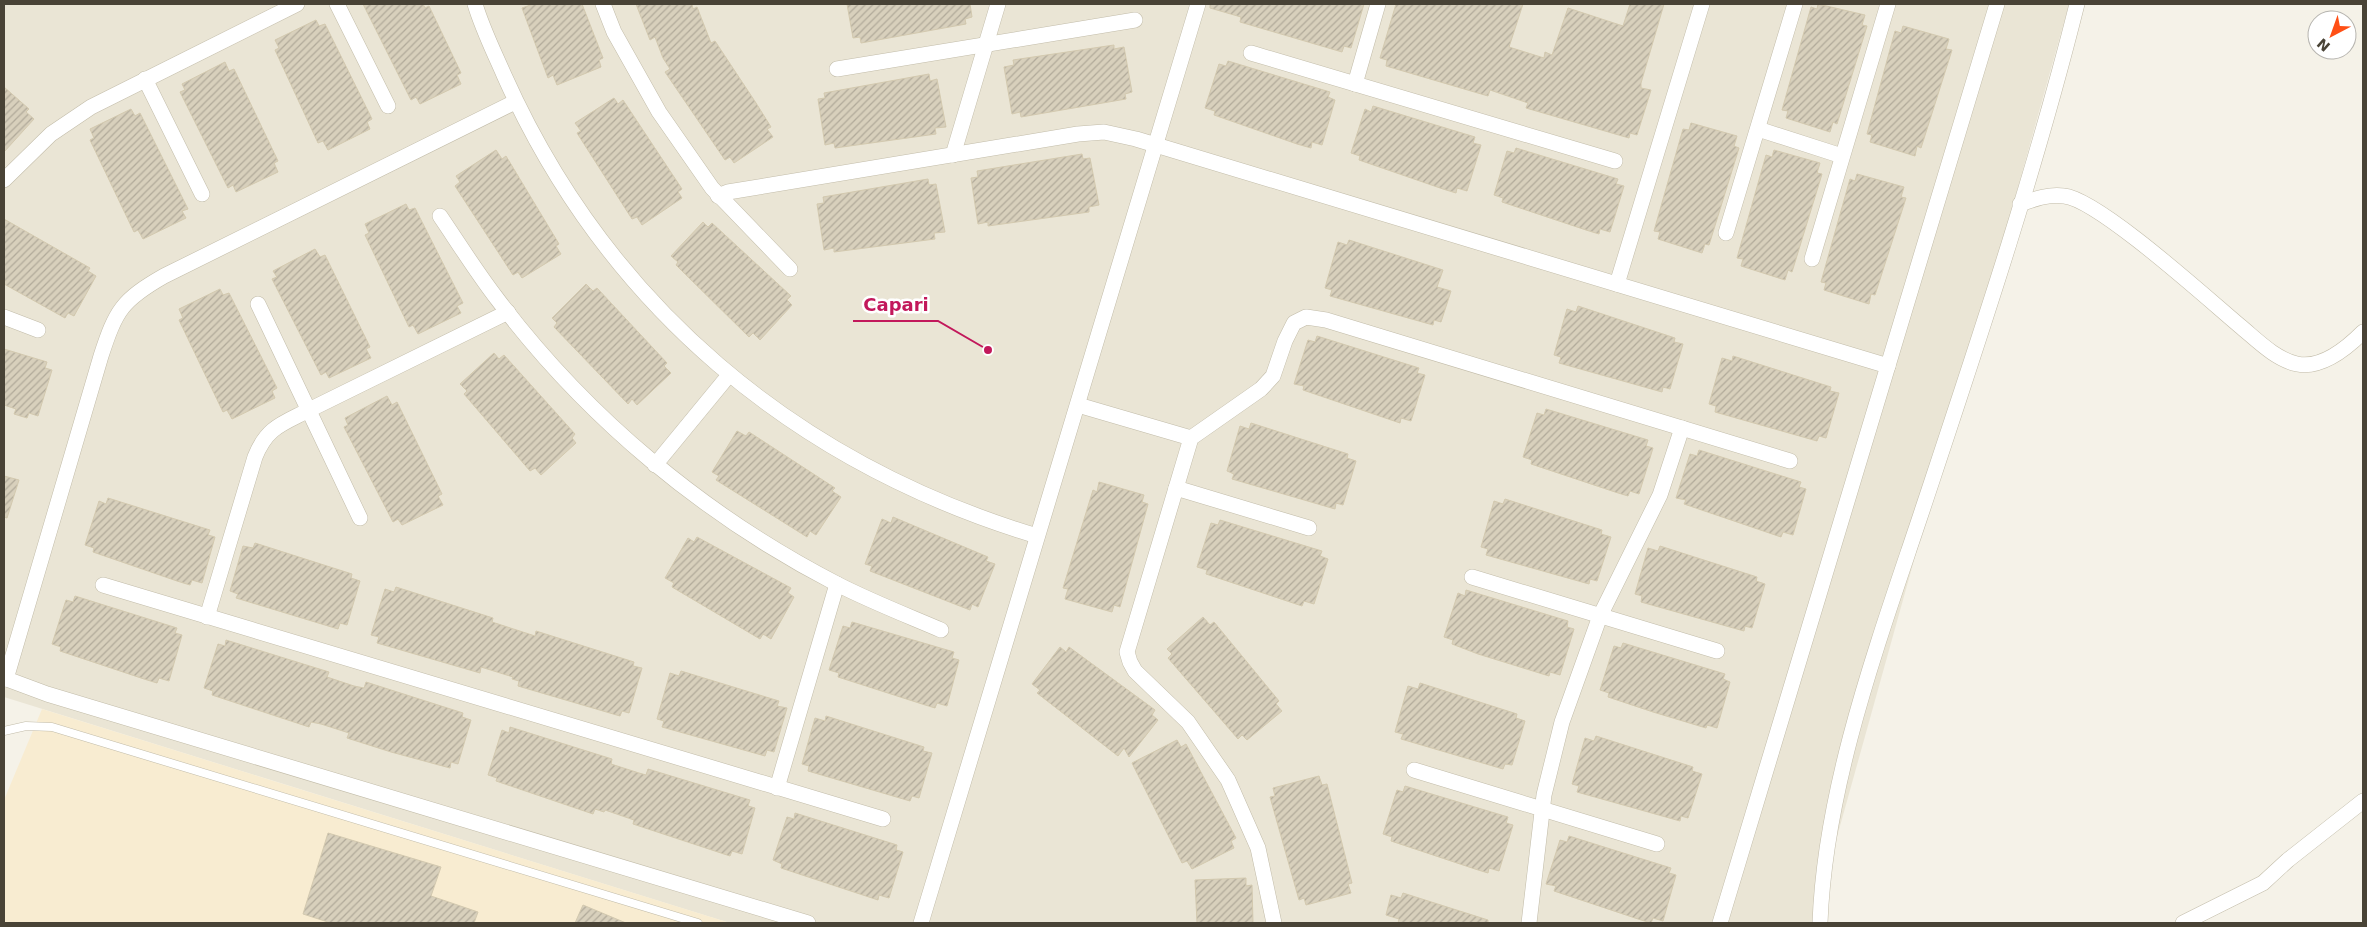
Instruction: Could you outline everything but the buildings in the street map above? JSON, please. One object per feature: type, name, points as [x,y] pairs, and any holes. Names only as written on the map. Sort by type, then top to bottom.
[{"type":"street","points":[[4,180],[51,134],[91,107],[297,4]]},
{"type":"street","points":[[337,4],[388,106]]},
{"type":"street","points":[[475,4],[515,102],[557,179],[602,243],[651,302],[706,356],[756,396],[814,436],[873,470],[997,524],[1037,536]]},
{"type":"street","points":[[603,4],[614,32],[659,112],[718,196],[790,269]]},
{"type":"street","points":[[953,155],[998,4]]},
{"type":"street","points":[[921,923],[1198,4]]},
{"type":"street","points":[[1355,84],[1378,4]]},
{"type":"street","points":[[1617,284],[1702,4]]},
{"type":"street","points":[[1726,232],[1795,4]]},
{"type":"street","points":[[1812,259],[1888,4]]},
{"type":"street","points":[[1720,923],[1998,4]]},
{"type":"street","points":[[1820,923],[1821,892],[1846,757],[1878,643],[1957,405],[2020,204],[2077,4]]},
{"type":"street","points":[[837,69],[1135,20]]},
{"type":"street","points":[[1251,53],[1615,161]]},
{"type":"street","points":[[145,79],[202,194]]},
{"type":"street","points":[[515,102],[164,276],[140,290],[120,308],[101,356],[5,678],[47,694],[808,923]]},
{"type":"street","points":[[1758,129],[1842,156]]},
{"type":"street","points":[[718,196],[728,192],[1070,135],[1104,132],[1156,145],[1888,366]]},
{"type":"street","points":[[2020,204],[2044,195],[2066,196],[2089,205],[2185,280],[2276,355],[2297,364],[2317,363],[2336,354],[2363,332]]},
{"type":"street","points":[[440,216],[508,312],[582,398],[655,464],[744,530],[837,584],[941,630]]},
{"type":"street","points":[[258,304],[360,518]]},
{"type":"street","points":[[206,616],[255,457],[262,440],[276,426],[498,319],[508,312]]},
{"type":"street","points":[[4,316],[38,330]]},
{"type":"street","points":[[1274,923],[1258,848],[1228,780],[1188,722],[1136,670],[1130,662],[1127,652],[1191,438],[1261,389],[1273,376],[1285,341],[1294,323],[1306,317],[1326,320],[1790,461]]},
{"type":"street","points":[[655,464],[729,374]]},
{"type":"street","points":[[1078,405],[1191,438]]},
{"type":"street","points":[[1528,923],[1542,809],[1562,722],[1600,616],[1660,496],[1682,428]]},
{"type":"street","points":[[1176,488],[1309,528]]},
{"type":"street","points":[[1472,577],[1717,651]]},
{"type":"street","points":[[777,788],[837,584]]},
{"type":"street","points":[[104,585],[883,819]]},
{"type":"street","points":[[1414,770],[1657,844]]},
{"type":"street","points":[[2182,923],[2263,883],[2288,860],[2363,801]]},
{"type":"lane","points":[[4,731],[26,726],[52,727],[698,923]]},
{"type":"shaded area","points":[[4,4],[2069,4],[1813,923],[730,923],[4,697]]},
{"type":"shaded area","points":[[42,709],[730,923],[4,923],[4,800]]},
{"type":"place","name":"Capari","points":[[988,350]]}]
